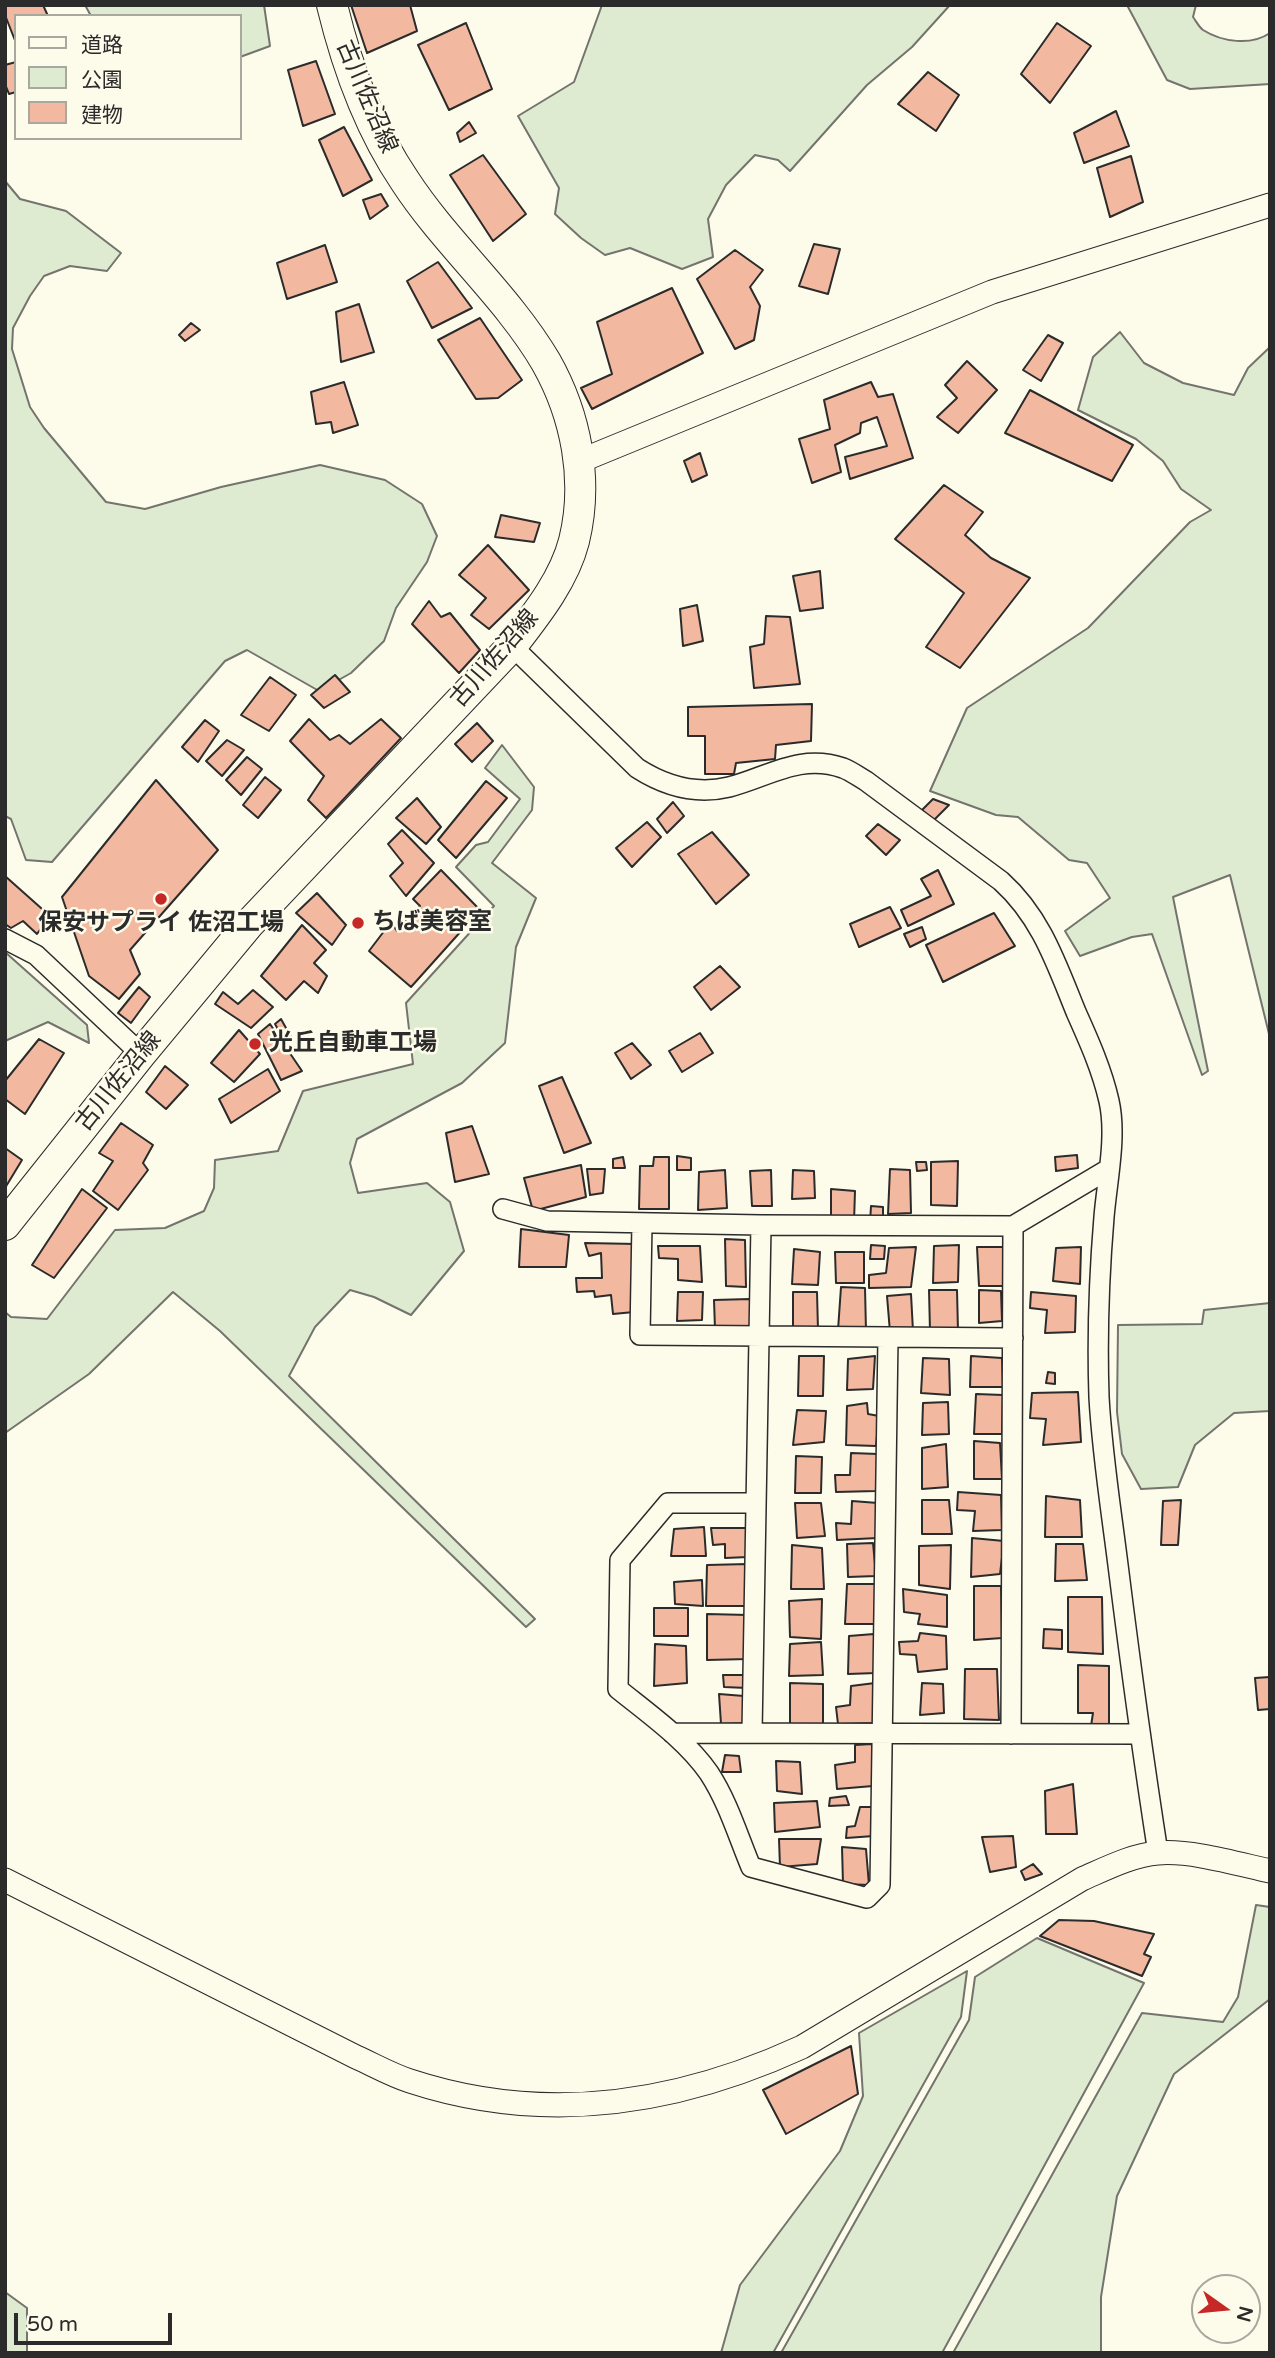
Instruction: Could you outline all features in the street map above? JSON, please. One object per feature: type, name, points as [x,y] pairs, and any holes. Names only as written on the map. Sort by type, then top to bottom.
[{"type":"main road","name":"古川佐沼線","points":[[5,1225],[249,924],[512,646],[534,619],[557,581],[573,543],[580,503],[580,461],[573,426],[545,361],[500,300],[430,217],[403,180],[378,137],[358,91],[341,44],[332,5]]},
{"type":"street","points":[[580,461],[992,292],[1270,205]]},
{"type":"street","points":[[512,646],[638,768],[656,780],[678,788],[706,790],[729,787],[793,765],[818,764],[843,768],[866,781],[1001,881],[1018,896],[1040,929],[1100,1069],[1110,1103],[1112,1127],[1098,1330],[1100,1398],[1107,1477],[1139,1734],[1158,1853]]},
{"type":"street","points":[[5,939],[36,955],[141,1054]]},
{"type":"street","points":[[503,1209],[547,1221],[1013,1226],[1107,1170]]},
{"type":"street","points":[[642,1223],[640,1335],[1013,1338]]},
{"type":"street","points":[[752,1732],[761,1225]]},
{"type":"street","points":[[1012,1734],[1013,1226]]},
{"type":"street","points":[[756,1503],[668,1503],[620,1560],[618,1689],[672,1733],[708,1772],[726,1804],[751,1867],[867,1898],[880,1885],[888,1337]]},
{"type":"street","points":[[672,1733],[1139,1734]]},
{"type":"street","points":[[5,1880],[356,2057],[408,2080],[495,2102],[536,2106],[608,2103],[639,2098],[717,2080],[769,2062],[802,2047],[1082,1879],[1120,1863],[1158,1853],[1201,1856],[1270,1871]]},
{"type":"green space","points":[[85,5],[264,5],[270,46],[242,56],[242,14],[90,14]]},
{"type":"green space","points":[[602,5],[950,5],[912,47],[867,85],[790,171],[778,160],[755,155],[726,185],[708,219],[713,257],[682,269],[630,248],[605,255],[555,214],[559,188],[518,116],[574,82]]},
{"type":"green space","points":[[1127,5],[1196,5],[1193,17],[1200,27],[1228,40],[1254,40],[1270,33],[1270,84],[1190,89],[1167,80]]},
{"type":"green space","points":[[5,181],[20,199],[66,211],[121,253],[107,271],[70,266],[44,276],[13,328],[12,349],[30,407],[44,428],[106,502],[145,509],[221,487],[320,465],[385,480],[422,504],[437,536],[427,562],[396,608],[384,641],[351,673],[319,691],[247,650],[225,661],[52,862],[26,860],[11,819],[5,816]]},
{"type":"green space","points":[[1120,332],[1144,363],[1183,383],[1234,395],[1248,368],[1270,347],[1270,1038],[1230,875],[1173,897],[1208,1071],[1202,1075],[1152,934],[1132,937],[1080,956],[1065,931],[1110,898],[1087,863],[1069,860],[1018,817],[996,815],[930,791],[967,708],[1088,628],[1190,522],[1211,510],[1181,489],[1163,461],[1136,439],[1078,410],[1093,357]]},
{"type":"green space","points":[[502,745],[534,787],[532,810],[492,863],[536,898],[516,947],[505,1043],[462,1083],[357,1139],[350,1163],[358,1193],[427,1183],[450,1202],[464,1251],[411,1315],[374,1297],[350,1290],[315,1327],[289,1376],[535,1619],[526,1627],[220,1331],[173,1292],[89,1374],[5,1433],[5,1312],[11,1317],[47,1319],[115,1230],[165,1228],[204,1211],[214,1188],[215,1160],[278,1151],[303,1091],[413,1064],[406,1003],[494,906],[456,867],[476,845],[488,842],[520,799],[485,768]]},
{"type":"green space","points":[[5,952],[87,1025],[89,1043],[48,1022],[5,1041]]},
{"type":"green space","points":[[1270,1303],[1270,1411],[1234,1413],[1195,1445],[1178,1487],[1141,1489],[1122,1454],[1117,1412],[1118,1325],[1202,1324],[1204,1310]]},
{"type":"green space","points":[[1256,1905],[1270,1907],[1270,1999],[1174,2074],[1117,2196],[1101,2297],[1101,2353],[953,2353],[1142,2013],[1223,2022],[1238,1997]]},
{"type":"green space","points":[[1037,1938],[1144,1983],[942,2353],[781,2353],[969,2020],[975,1977]]},
{"type":"green space","points":[[967,1971],[961,2017],[773,2353],[721,2353],[740,2285],[840,2151],[863,2096],[859,2033]]},
{"type":"green space","points":[[5,2292],[27,2308],[27,2353],[5,2353]]},
{"type":"building","points":[[5,5],[43,5],[47,14],[14,14],[14,38],[5,15]]},
{"type":"building","points":[[351,5],[410,5],[417,31],[367,53]]},
{"type":"building","points":[[466,23],[492,89],[449,110],[418,45]]},
{"type":"building","points":[[1057,23],[1091,46],[1050,103],[1021,74]]},
{"type":"building","points":[[316,61],[335,114],[303,126],[288,70]]},
{"type":"building","points":[[14,63],[14,93],[9,94],[5,84],[5,65]]},
{"type":"building","points":[[928,72],[959,95],[936,131],[898,104]]},
{"type":"building","points":[[1116,111],[1129,146],[1084,163],[1074,133]]},
{"type":"building","points":[[469,122],[476,133],[460,142],[457,133]]},
{"type":"building","points":[[344,127],[372,180],[343,196],[319,140]]},
{"type":"building","points":[[483,155],[526,214],[493,241],[450,175]]},
{"type":"building","points":[[1131,156],[1143,202],[1110,217],[1097,168]]},
{"type":"building","points":[[381,194],[388,206],[370,219],[363,200]]},
{"type":"building","points":[[814,244],[840,249],[828,294],[799,286]]},
{"type":"building","points":[[325,245],[337,282],[287,299],[277,263]]},
{"type":"building","points":[[735,250],[763,270],[750,287],[760,306],[754,340],[735,349],[697,279]]},
{"type":"building","points":[[438,262],[472,308],[432,328],[407,281]]},
{"type":"building","points":[[672,288],[703,353],[592,409],[581,388],[612,374],[597,322]]},
{"type":"building","points":[[359,304],[374,352],[341,362],[336,312]]},
{"type":"building","points":[[480,318],[522,380],[498,398],[476,399],[438,340]]},
{"type":"building","points":[[191,323],[200,330],[185,341],[179,335]]},
{"type":"building","points":[[1048,335],[1063,343],[1041,381],[1023,370]]},
{"type":"building","points":[[967,361],[997,390],[958,433],[937,417],[957,398],[945,385]]},
{"type":"building","points":[[344,382],[358,425],[333,433],[331,422],[316,424],[311,392]]},
{"type":"building","points":[[871,382],[878,397],[893,394],[913,458],[850,479],[845,457],[887,446],[877,417],[861,423],[860,433],[835,445],[841,472],[812,483],[799,439],[830,429],[824,400]]},
{"type":"building","points":[[1030,390],[1133,445],[1112,481],[1005,433]]},
{"type":"building","points":[[700,453],[707,475],[692,482],[684,461]]},
{"type":"building","points":[[944,485],[983,512],[965,535],[991,558],[1030,578],[960,668],[926,647],[964,593],[895,539]]},
{"type":"building","points":[[501,515],[540,523],[534,542],[495,537]]},
{"type":"building","points":[[488,545],[529,590],[489,629],[471,615],[486,598],[459,575]]},
{"type":"building","points":[[820,571],[823,608],[800,611],[793,576]]},
{"type":"building","points":[[429,601],[441,617],[450,613],[480,650],[459,673],[412,624]]},
{"type":"building","points":[[697,605],[703,641],[683,646],[680,609]]},
{"type":"building","points":[[766,616],[790,617],[800,684],[754,688],[750,647],[764,644]]},
{"type":"building","points":[[335,675],[350,692],[324,708],[311,695]]},
{"type":"building","points":[[270,677],[296,695],[269,731],[241,715]]},
{"type":"building","points":[[812,704],[811,741],[776,745],[775,759],[736,763],[734,774],[705,774],[705,736],[688,736],[688,707]]},
{"type":"building","points":[[309,719],[330,740],[339,735],[350,744],[381,719],[401,738],[326,818],[308,800],[324,776],[290,741]]},
{"type":"building","points":[[205,720],[219,731],[198,762],[182,747]]},
{"type":"building","points":[[477,723],[493,741],[472,762],[455,744]]},
{"type":"building","points":[[227,740],[244,750],[222,776],[206,761]]},
{"type":"building","points":[[247,757],[262,769],[241,795],[226,780]]},
{"type":"building","points":[[265,777],[281,790],[258,818],[243,805]]},
{"type":"building","points":[[156,780],[218,850],[130,950],[140,974],[119,999],[89,976],[62,897]]},
{"type":"building","points":[[486,781],[507,798],[456,858],[438,840]]},
{"type":"building","points":[[417,798],[441,827],[426,844],[396,818]]},
{"type":"building","points":[[933,799],[949,805],[933,821],[922,810]]},
{"type":"building","points":[[673,802],[684,816],[667,833],[657,819]]},
{"type":"building","points":[[647,822],[661,837],[632,867],[616,848]]},
{"type":"building","points":[[878,824],[900,840],[886,855],[866,836]]},
{"type":"building","points":[[402,830],[434,863],[406,896],[390,876],[403,863],[388,844]]},
{"type":"building","points":[[712,832],[749,875],[716,904],[678,854]]},
{"type":"building","points":[[441,870],[480,910],[411,987],[369,951],[391,922],[397,931],[420,906],[413,899]]},
{"type":"building","points":[[938,870],[954,904],[908,926],[901,910],[931,896],[921,879]]},
{"type":"building","points":[[5,876],[50,916],[37,934],[23,921],[11,928],[5,924]]},
{"type":"building","points":[[317,893],[346,925],[332,945],[296,913]]},
{"type":"building","points":[[890,907],[901,928],[859,947],[850,924]]},
{"type":"building","points":[[994,913],[1015,946],[943,982],[926,945]]},
{"type":"building","points":[[302,925],[326,950],[314,963],[327,976],[318,993],[304,981],[286,1000],[261,976]]},
{"type":"building","points":[[922,927],[926,939],[910,947],[904,934]]},
{"type":"building","points":[[720,966],[740,987],[711,1010],[694,987]]},
{"type":"building","points":[[139,987],[150,997],[131,1023],[118,1013]]},
{"type":"building","points":[[253,990],[273,1007],[251,1028],[215,1004],[223,992],[238,1004]]},
{"type":"building","points":[[281,1019],[291,1037],[286,1043],[275,1024]]},
{"type":"building","points":[[270,1024],[302,1071],[281,1080],[258,1034]]},
{"type":"building","points":[[239,1030],[260,1054],[234,1082],[211,1063]]},
{"type":"building","points":[[700,1033],[713,1053],[682,1072],[669,1051]]},
{"type":"building","points":[[39,1039],[64,1053],[25,1114],[5,1099],[5,1081]]},
{"type":"building","points":[[632,1043],[651,1065],[631,1079],[615,1053]]},
{"type":"building","points":[[165,1066],[188,1085],[166,1109],[146,1092]]},
{"type":"building","points":[[268,1069],[280,1091],[231,1123],[219,1099]]},
{"type":"building","points":[[562,1077],[591,1143],[564,1153],[539,1086]]},
{"type":"building","points":[[121,1123],[153,1145],[143,1163],[148,1170],[118,1210],[93,1191],[113,1161],[99,1153]]},
{"type":"building","points":[[472,1126],[489,1174],[455,1182],[446,1133]]},
{"type":"building","points":[[5,1148],[22,1160],[5,1188]]},
{"type":"building","points":[[1077,1155],[1078,1168],[1056,1171],[1055,1157]]},
{"type":"building","points":[[677,1156],[691,1158],[691,1170],[677,1170]]},
{"type":"building","points":[[623,1157],[625,1168],[613,1168],[613,1159]]},
{"type":"building","points":[[654,1157],[669,1157],[669,1209],[639,1209],[640,1166],[653,1166]]},
{"type":"building","points":[[958,1161],[957,1206],[931,1205],[931,1162]]},
{"type":"building","points":[[916,1162],[926,1162],[927,1170],[917,1171]]},
{"type":"building","points":[[581,1165],[586,1197],[533,1211],[524,1178]]},
{"type":"building","points":[[587,1169],[605,1169],[603,1193],[590,1195]]},
{"type":"building","points":[[890,1169],[910,1170],[911,1213],[888,1214]]},
{"type":"building","points":[[725,1170],[727,1208],[698,1210],[699,1172]]},
{"type":"building","points":[[771,1170],[772,1206],[752,1206],[750,1171]]},
{"type":"building","points":[[793,1170],[814,1171],[815,1198],[792,1199]]},
{"type":"building","points":[[82,1189],[107,1208],[54,1278],[32,1265]]},
{"type":"building","points":[[831,1189],[855,1191],[854,1222],[831,1223]]},
{"type":"building","points":[[871,1206],[883,1207],[883,1223],[870,1223]]},
{"type":"building","points":[[521,1229],[569,1235],[566,1267],[519,1267]]},
{"type":"building","points":[[725,1239],[745,1240],[746,1287],[726,1286]]},
{"type":"building","points":[[585,1243],[637,1244],[634,1312],[613,1314],[611,1295],[595,1297],[594,1291],[577,1292],[576,1278],[602,1278],[601,1253],[589,1256]]},
{"type":"building","points":[[871,1245],[885,1246],[884,1259],[870,1259]]},
{"type":"building","points":[[959,1245],[958,1282],[933,1283],[934,1246]]},
{"type":"building","points":[[658,1246],[700,1246],[702,1282],[678,1280],[678,1259],[659,1258]]},
{"type":"building","points":[[916,1247],[911,1287],[869,1288],[869,1275],[886,1273],[889,1248]]},
{"type":"building","points":[[977,1247],[1006,1247],[1004,1286],[979,1286]]},
{"type":"building","points":[[1081,1247],[1080,1284],[1053,1281],[1056,1248]]},
{"type":"building","points":[[794,1249],[820,1252],[818,1285],[792,1284]]},
{"type":"building","points":[[835,1252],[864,1252],[864,1283],[836,1283]]},
{"type":"building","points":[[841,1287],[865,1288],[866,1331],[838,1330]]},
{"type":"building","points":[[929,1290],[957,1290],[958,1331],[930,1331]]},
{"type":"building","points":[[979,1290],[1001,1291],[1002,1321],[979,1323]]},
{"type":"building","points":[[678,1292],[703,1292],[702,1320],[677,1321]]},
{"type":"building","points":[[793,1292],[817,1292],[818,1330],[793,1331]]},
{"type":"building","points":[[1031,1292],[1076,1296],[1075,1332],[1045,1333],[1047,1310],[1030,1308]]},
{"type":"building","points":[[911,1294],[913,1331],[890,1332],[887,1296]]},
{"type":"building","points":[[750,1299],[751,1328],[715,1329],[714,1300]]},
{"type":"building","points":[[799,1356],[824,1356],[823,1396],[798,1396]]},
{"type":"building","points":[[875,1356],[873,1389],[847,1390],[848,1359]]},
{"type":"building","points":[[971,1356],[1002,1358],[1003,1387],[970,1387]]},
{"type":"building","points":[[923,1358],[949,1359],[950,1395],[921,1393]]},
{"type":"building","points":[[1048,1372],[1055,1373],[1055,1384],[1046,1383]]},
{"type":"building","points":[[1078,1392],[1081,1442],[1043,1445],[1046,1419],[1030,1418],[1032,1393]]},
{"type":"building","points":[[976,1394],[1003,1395],[1002,1434],[974,1434]]},
{"type":"building","points":[[948,1402],[949,1434],[922,1435],[923,1403]]},
{"type":"building","points":[[867,1403],[868,1414],[879,1416],[876,1446],[846,1445],[847,1406]]},
{"type":"building","points":[[797,1410],[826,1411],[824,1442],[793,1445]]},
{"type":"building","points":[[974,1441],[1000,1443],[1002,1479],[974,1479]]},
{"type":"building","points":[[946,1444],[948,1487],[922,1489],[922,1448]]},
{"type":"building","points":[[851,1453],[878,1454],[876,1491],[836,1492],[835,1475],[850,1475]]},
{"type":"building","points":[[796,1456],[822,1457],[821,1493],[795,1493]]},
{"type":"building","points":[[958,1492],[1001,1495],[1002,1530],[973,1531],[975,1511],[957,1510]]},
{"type":"building","points":[[1046,1496],[1080,1500],[1082,1537],[1045,1537]]},
{"type":"building","points":[[922,1500],[949,1500],[952,1534],[922,1534]]},
{"type":"building","points":[[1181,1500],[1178,1545],[1161,1545],[1163,1501]]},
{"type":"building","points":[[852,1501],[878,1503],[878,1538],[837,1540],[836,1523],[851,1524]]},
{"type":"building","points":[[795,1503],[821,1503],[825,1536],[797,1538]]},
{"type":"building","points":[[704,1527],[706,1556],[671,1556],[674,1529]]},
{"type":"building","points":[[711,1528],[750,1528],[748,1557],[725,1558],[725,1544],[713,1545]]},
{"type":"building","points":[[972,1538],[1004,1541],[1000,1574],[971,1577]]},
{"type":"building","points":[[873,1543],[876,1576],[848,1577],[847,1544]]},
{"type":"building","points":[[1056,1544],[1083,1544],[1087,1580],[1055,1581]]},
{"type":"building","points":[[792,1545],[822,1548],[824,1589],[791,1589]]},
{"type":"building","points":[[951,1545],[950,1589],[919,1585],[919,1546]]},
{"type":"building","points":[[748,1564],[747,1606],[706,1606],[707,1565]]},
{"type":"building","points":[[702,1580],[703,1606],[675,1604],[674,1582]]},
{"type":"building","points":[[847,1584],[875,1584],[875,1624],[845,1624]]},
{"type":"building","points":[[974,1586],[1001,1586],[1002,1638],[974,1640]]},
{"type":"building","points":[[903,1589],[947,1595],[947,1627],[918,1624],[920,1614],[904,1612]]},
{"type":"building","points":[[1068,1597],[1102,1597],[1103,1654],[1068,1652]]},
{"type":"building","points":[[822,1599],[821,1639],[790,1637],[789,1601]]},
{"type":"building","points":[[654,1608],[688,1608],[688,1636],[654,1636]]},
{"type":"building","points":[[707,1614],[748,1615],[748,1659],[707,1660]]},
{"type":"building","points":[[1044,1629],[1062,1630],[1062,1649],[1043,1648]]},
{"type":"building","points":[[920,1633],[946,1636],[947,1669],[918,1672],[916,1655],[900,1654],[899,1642],[918,1641]]},
{"type":"building","points":[[874,1634],[876,1673],[848,1674],[849,1636]]},
{"type":"building","points":[[821,1642],[823,1675],[789,1676],[790,1644]]},
{"type":"building","points":[[655,1644],[686,1646],[687,1683],[654,1686]]},
{"type":"building","points":[[1078,1665],[1109,1666],[1109,1725],[1091,1726],[1093,1713],[1078,1713]]},
{"type":"building","points":[[965,1669],[997,1669],[999,1720],[964,1719]]},
{"type":"building","points":[[723,1675],[745,1675],[747,1688],[724,1687]]},
{"type":"building","points":[[1270,1677],[1270,1709],[1258,1710],[1255,1678]]},
{"type":"building","points":[[790,1683],[823,1684],[823,1726],[790,1726]]},
{"type":"building","points":[[875,1683],[874,1723],[838,1724],[836,1707],[850,1705],[851,1686]]},
{"type":"building","points":[[922,1683],[943,1684],[944,1713],[920,1715]]},
{"type":"building","points":[[719,1694],[744,1696],[747,1723],[721,1724]]},
{"type":"building","points":[[872,1744],[873,1786],[837,1789],[835,1765],[855,1762],[855,1745]]},
{"type":"building","points":[[725,1755],[739,1756],[741,1772],[722,1772]]},
{"type":"building","points":[[776,1761],[800,1762],[802,1794],[777,1791]]},
{"type":"building","points":[[1073,1784],[1077,1834],[1046,1834],[1045,1791]]},
{"type":"building","points":[[846,1796],[849,1805],[829,1806],[830,1798]]},
{"type":"building","points":[[817,1801],[820,1827],[775,1832],[774,1803]]},
{"type":"building","points":[[860,1807],[874,1807],[874,1836],[846,1838],[847,1827],[855,1826]]},
{"type":"building","points":[[1013,1836],[1016,1867],[990,1872],[982,1837]]},
{"type":"building","points":[[779,1839],[821,1839],[817,1864],[780,1867]]},
{"type":"building","points":[[842,1847],[866,1849],[869,1885],[843,1884]]},
{"type":"building","points":[[1033,1864],[1042,1874],[1025,1880],[1021,1871]]},
{"type":"building","points":[[1059,1920],[1094,1921],[1154,1934],[1144,1954],[1151,1957],[1142,1976],[1040,1936]]},
{"type":"building","points":[[851,2046],[858,2094],[786,2134],[763,2090]]},
{"type":"place","name":"保安サプライ 佐沼工場","points":[[161,899]]},
{"type":"place","name":"ちば美容室","points":[[358,923]]},
{"type":"place","name":"光丘自動車工場","points":[[255,1044]]}]
